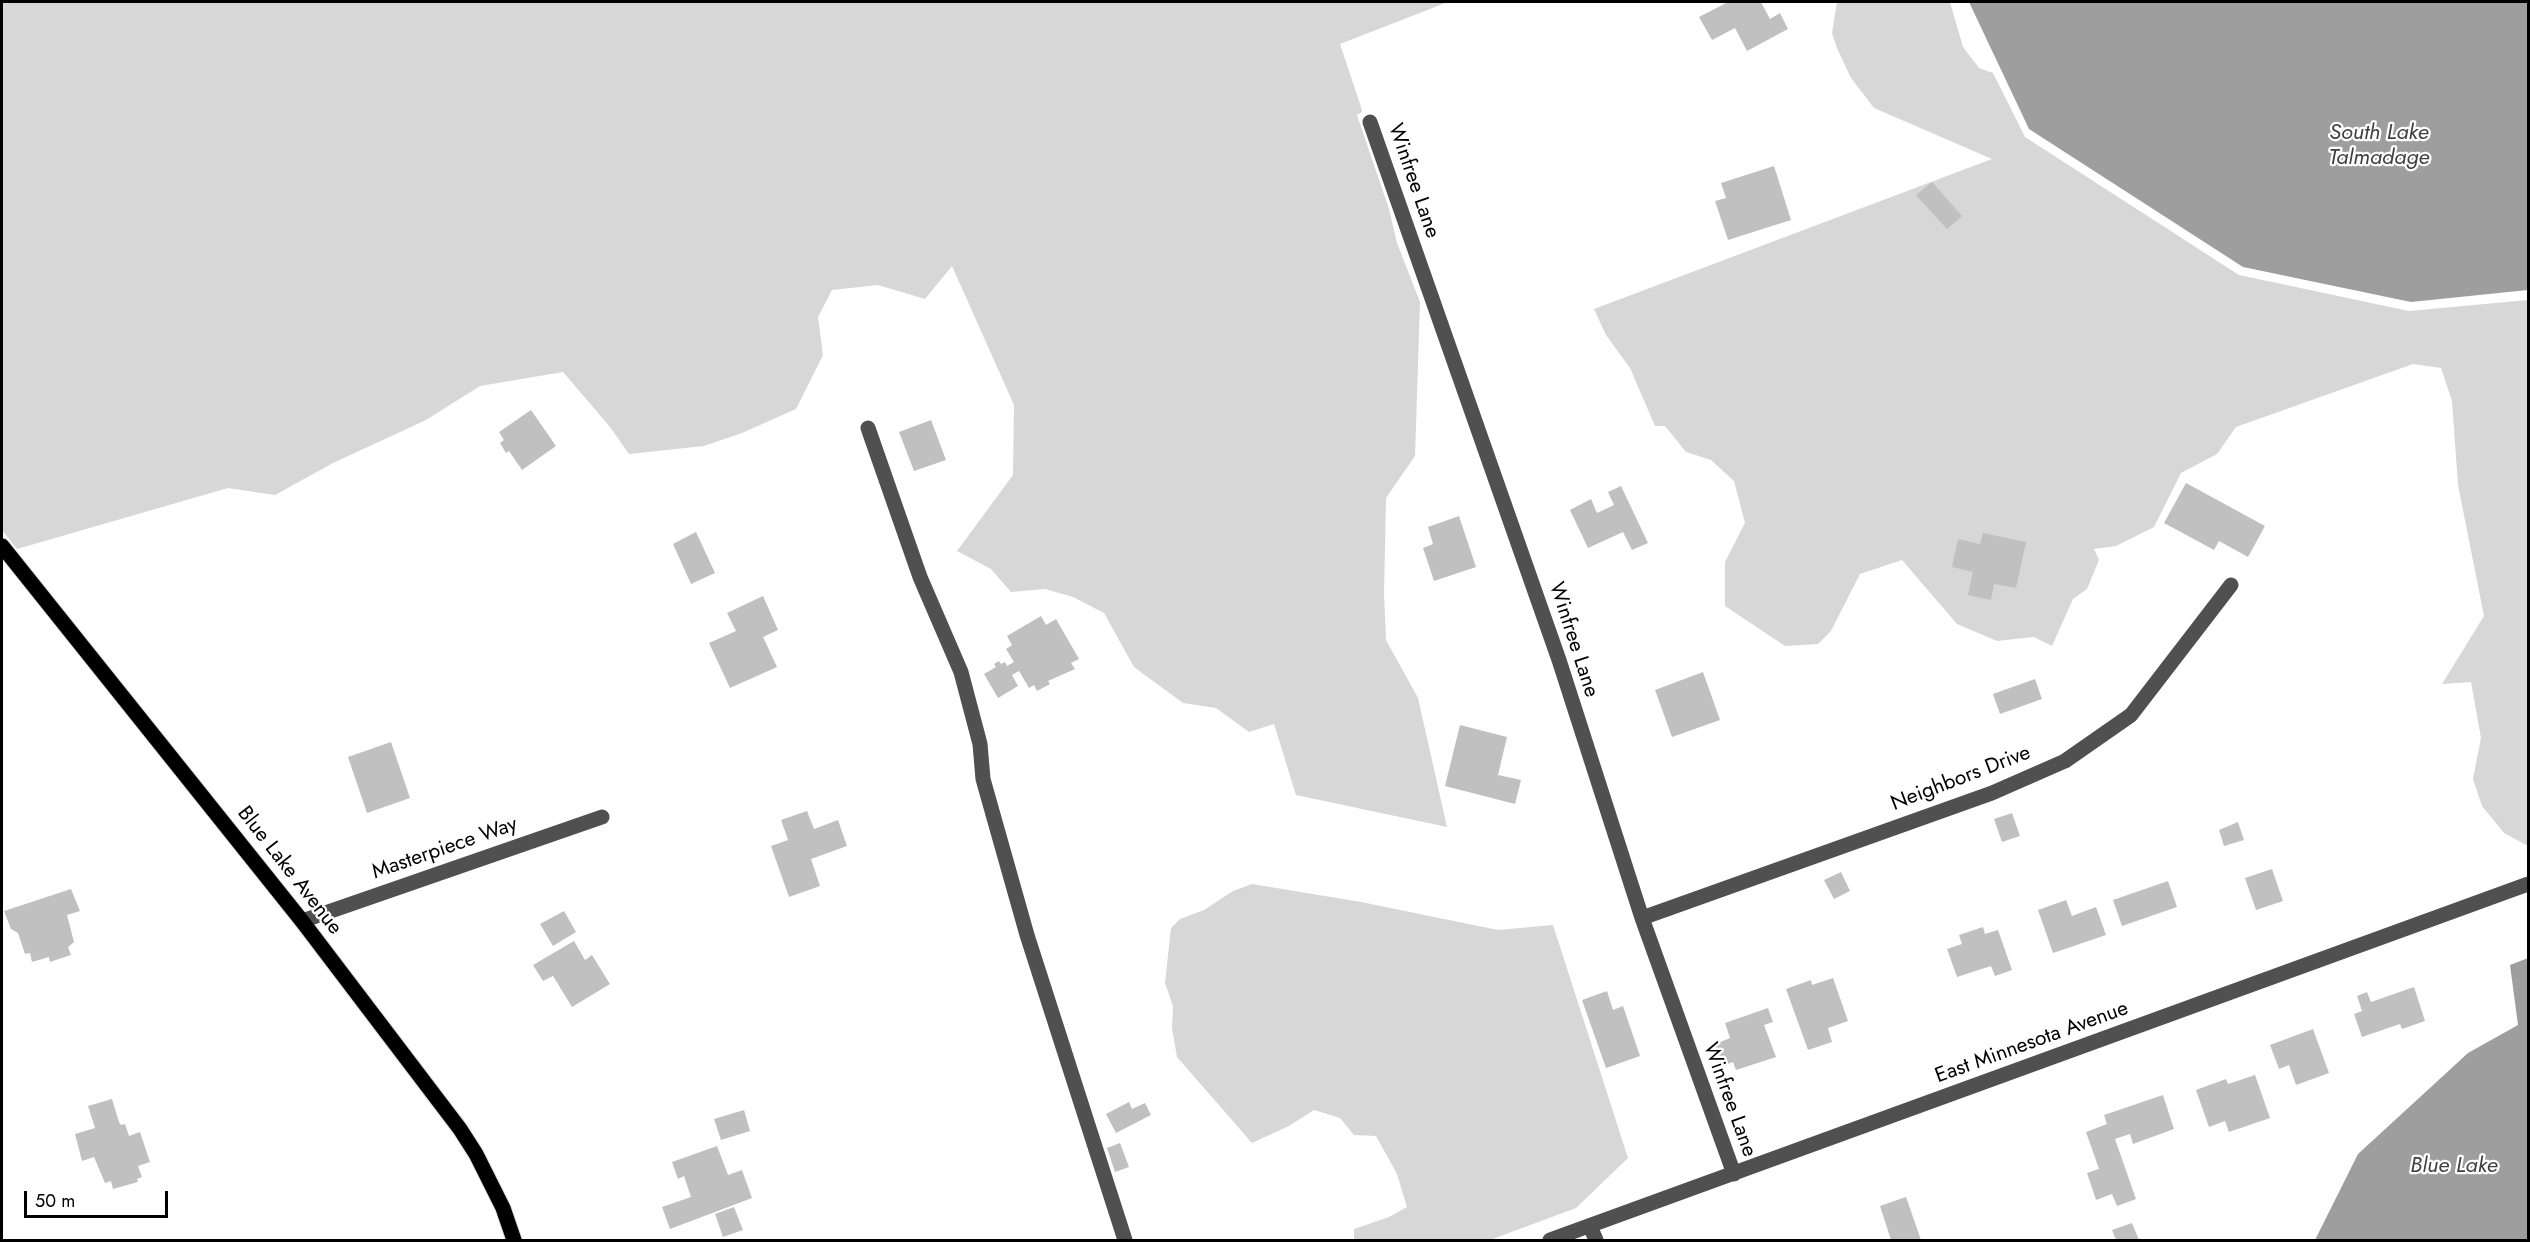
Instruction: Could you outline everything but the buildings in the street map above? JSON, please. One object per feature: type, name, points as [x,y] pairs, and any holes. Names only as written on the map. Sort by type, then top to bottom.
[{"type":"main road","name":"Blue Lake Avenue","points":[[2,546],[302,921],[460,1129],[476,1154],[503,1208],[514,1240]]},
{"type":"street","name":"Winfree Lane","points":[[1370,122],[1559,660],[1642,918],[1734,1173]]},
{"type":"street","points":[[868,428],[920,577],[961,672],[980,744],[983,779],[1027,935],[1125,1240]]},
{"type":"street","name":"Neighbors Drive","points":[[1642,918],[1992,793],[2065,760],[2131,715],[2231,585]]},
{"type":"street","name":"Masterpiece Way","points":[[302,921],[602,817]]},
{"type":"street","name":"East Minnesota Avenue","points":[[1550,1240],[1593,1233],[1734,1173],[2529,884]]},
{"type":"shaded area","points":[[2,2],[1448,2],[1340,44],[1362,110],[1357,115],[1389,209],[1397,243],[1420,302],[1415,456],[1386,498],[1384,594],[1386,640],[1418,698],[1447,827],[1296,795],[1274,724],[1249,732],[1216,708],[1183,703],[1134,667],[1104,613],[1073,597],[1045,589],[1011,592],[991,569],[957,551],[1013,475],[1014,405],[952,266],[925,299],[878,285],[832,290],[818,317],[823,355],[796,409],[742,433],[704,446],[629,454],[610,427],[563,372],[480,386],[426,420],[333,463],[275,495],[228,488],[17,549],[2,530]]},
{"type":"shaded area","points":[[1837,2],[1950,2],[1963,47],[1979,68],[1993,73],[2025,137],[2239,275],[2409,311],[2528,300],[2528,846],[2504,833],[2482,806],[2473,779],[2481,738],[2471,682],[2442,684],[2484,616],[2458,485],[2452,401],[2441,368],[2413,364],[2236,427],[2217,454],[2181,473],[2154,527],[2116,546],[2094,549],[2099,560],[2087,589],[2073,599],[2052,646],[2034,637],[1997,641],[1957,624],[1902,560],[1860,574],[1831,631],[1818,644],[1785,646],[1725,606],[1725,562],[1745,523],[1734,481],[1711,460],[1686,452],[1665,426],[1655,426],[1630,368],[1606,335],[1594,309],[1992,159],[1874,108],[1851,78],[1837,48],[1832,33]]},
{"type":"shaded area","points":[[1252,884],[1361,902],[1498,930],[1553,925],[1628,1158],[1576,1208],[1490,1240],[1354,1240],[1354,1229],[1389,1217],[1407,1207],[1397,1174],[1376,1136],[1354,1135],[1340,1118],[1314,1110],[1289,1126],[1252,1143],[1177,1057],[1172,1028],[1173,1006],[1165,983],[1171,928],[1180,919],[1204,910],[1233,891]]},
{"type":"water","name":"South Lake Talmadage","points":[[1969,2],[2528,2],[2528,290],[2411,302],[2243,267],[2029,129]]},
{"type":"water","name":"Blue Lake","points":[[2528,958],[2528,1240],[2315,1240],[2358,1154],[2468,1053],[2518,1025],[2510,965]]}]
